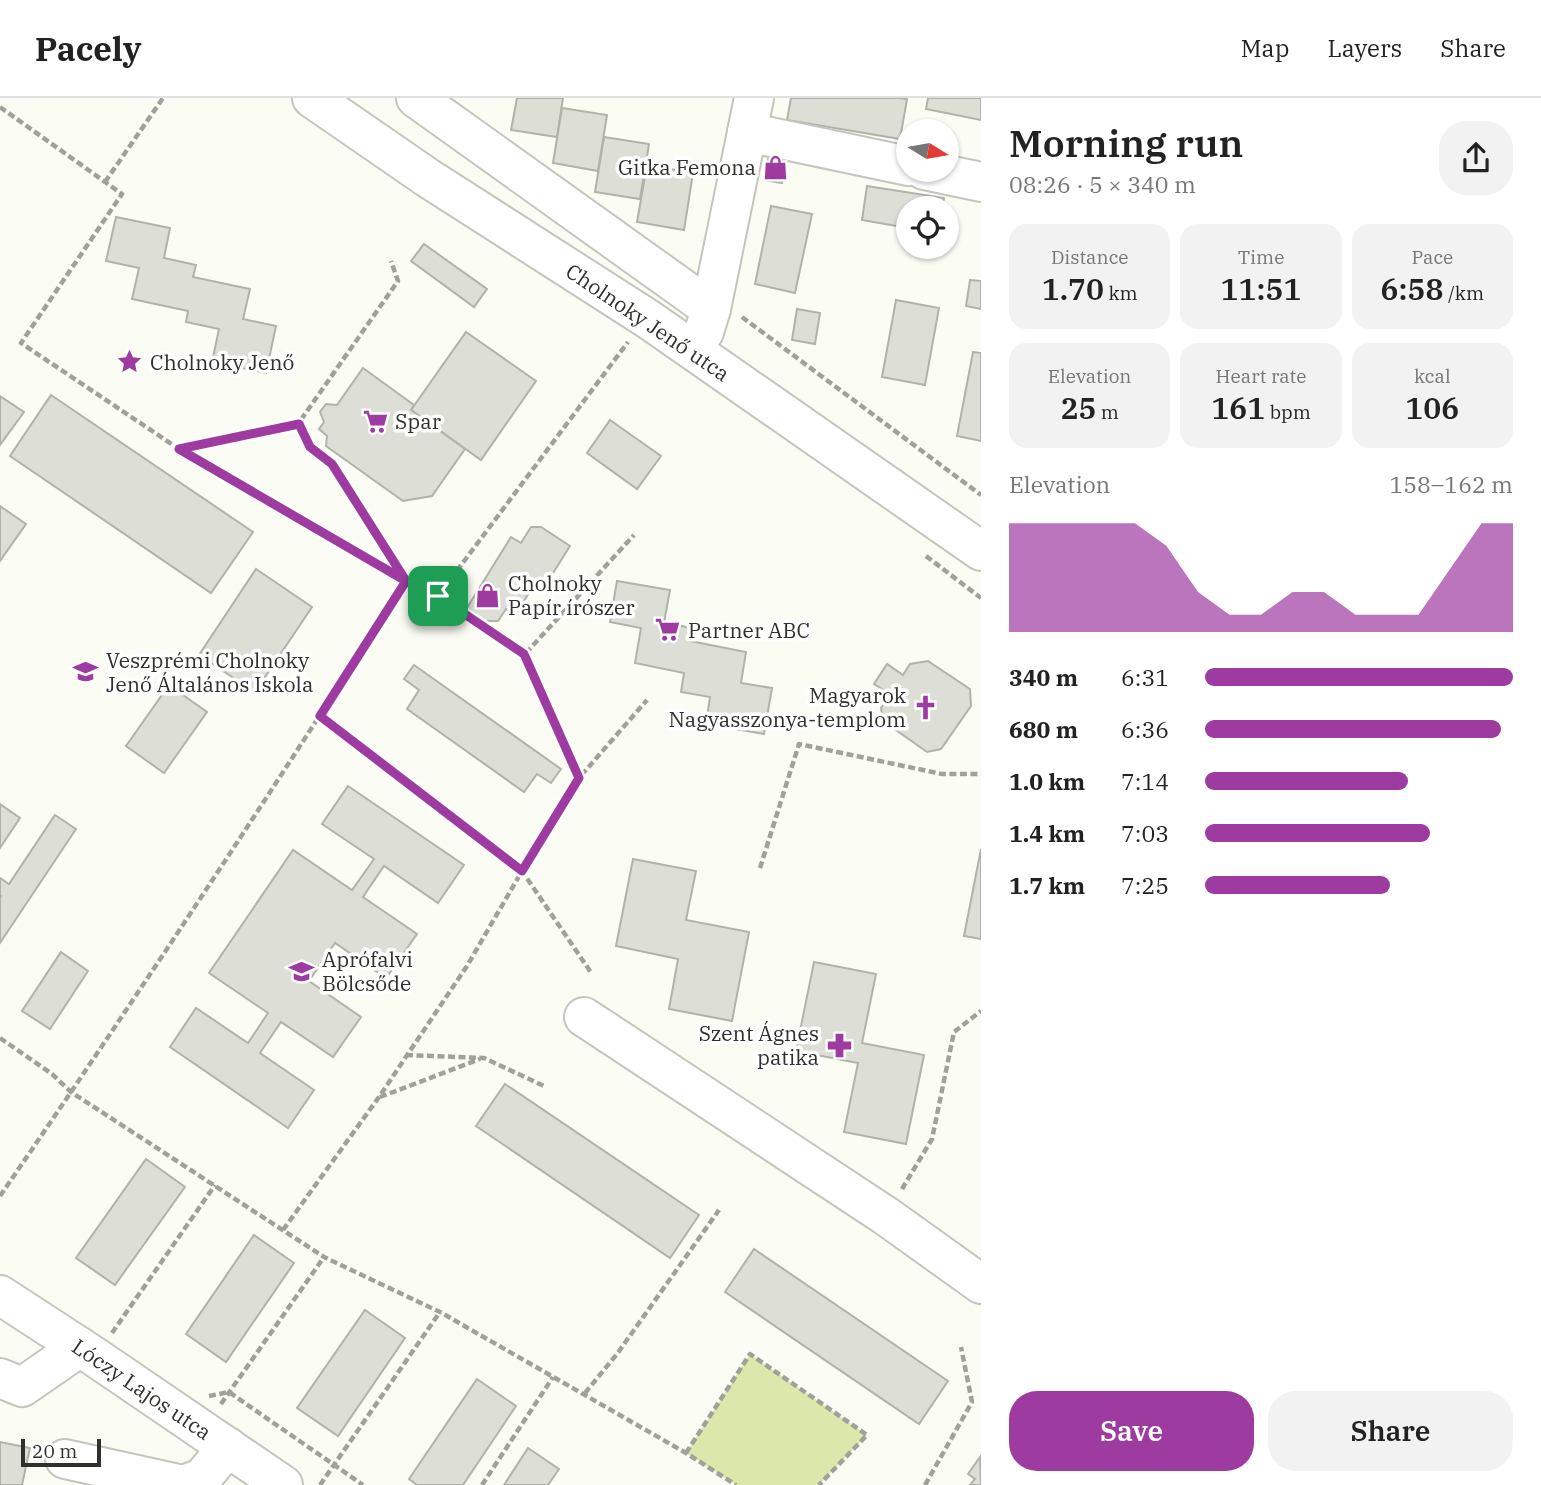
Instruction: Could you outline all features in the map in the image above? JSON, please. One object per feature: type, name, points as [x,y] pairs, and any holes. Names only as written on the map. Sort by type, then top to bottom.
[{"type":"street","name":"Cholnoky Jenő utca","points":[[312,98],[428,178],[648,319],[981,551]]},
{"type":"street","points":[[416,98],[711,309]]},
{"type":"street","points":[[696,354],[711,309],[750,115],[896,162]]},
{"type":"street","points":[[959,177],[981,182]]},
{"type":"street","points":[[584,1017],[886,1216],[981,1284]]},
{"type":"street","name":"Lóczy Lajos utca","points":[[0,1295],[283,1485]]},
{"type":"street","points":[[0,1378],[22,1387],[88,1352]]},
{"type":"street","points":[[65,1460],[183,1485],[202,1478],[217,1440]]},
{"type":"path","points":[[105,182],[163,98]]},
{"type":"path","points":[[0,107],[122,194],[21,343],[179,449],[406,581],[438,596],[524,654],[579,778]]},
{"type":"path","points":[[179,449],[299,424],[398,281],[391,261]]},
{"type":"path","points":[[711,309],[735,312],[981,495]]},
{"type":"path","points":[[438,596],[648,319]]},
{"type":"path","points":[[299,424],[310,447],[332,464],[406,581]]},
{"type":"path","points":[[524,654],[634,535]]},
{"type":"path","points":[[0,1196],[320,716],[406,581]]},
{"type":"path","points":[[284,1230],[467,967],[579,778],[647,700]]},
{"type":"path","points":[[320,716],[522,871],[592,974]]},
{"type":"path","points":[[760,868],[799,744],[942,774],[981,774]]},
{"type":"path","points":[[886,1216],[932,1139],[954,1032],[981,1011]]},
{"type":"path","points":[[0,1038],[52,1073],[71,1092],[324,1256],[440,1312],[687,1452],[736,1485]]},
{"type":"path","points":[[406,1055],[484,1058],[544,1086]]},
{"type":"path","points":[[379,1097],[484,1058]]},
{"type":"path","points":[[88,1352],[215,1185]]},
{"type":"path","points":[[585,1394],[617,1354],[719,1210]]},
{"type":"path","points":[[217,1440],[229,1392],[324,1256]]},
{"type":"path","points":[[320,1485],[440,1312]]},
{"type":"path","points":[[924,1485],[972,1402],[961,1347]]},
{"type":"path","points":[[687,1452],[750,1354],[867,1435],[819,1485]]},
{"type":"path","points":[[482,1485],[553,1377]]},
{"type":"green space","points":[[750,1354],[867,1435],[819,1485],[736,1485],[686,1453]]},
{"type":"building","points":[[517,98],[563,98],[557,137],[511,130]]},
{"type":"building","points":[[791,98],[907,99],[904,119],[896,119],[896,138],[787,120]]},
{"type":"building","points":[[928,98],[981,98],[981,120],[926,109]]},
{"type":"building","points":[[562,108],[607,115],[598,171],[553,163]]},
{"type":"building","points":[[604,137],[649,144],[640,199],[595,192]]},
{"type":"building","name":"Gitka Femona","points":[[770,151],[788,155],[782,183],[764,180]]},
{"type":"building","points":[[647,165],[693,173],[684,230],[637,222]]},
{"type":"building","points":[[867,186],[931,196],[896,196],[896,226],[862,220]]},
{"type":"building","points":[[771,206],[812,214],[795,293],[755,284]]},
{"type":"building","points":[[116,217],[170,228],[164,258],[196,265],[193,277],[250,289],[243,319],[276,326],[266,373],[212,362],[219,329],[186,322],[188,311],[132,299],[139,268],[106,261]]},
{"type":"building","points":[[424,244],[487,289],[474,307],[411,261]]},
{"type":"building","points":[[970,280],[981,281],[981,309],[966,306]]},
{"type":"building","points":[[896,300],[939,308],[925,385],[882,377]]},
{"type":"building","points":[[797,309],[820,313],[815,344],[792,340]]},
{"type":"building","points":[[466,332],[536,381],[481,460],[411,410]]},
{"type":"building","points":[[973,352],[981,353],[981,441],[957,436]]},
{"type":"building","points":[[363,368],[414,405],[411,410],[465,449],[432,496],[403,501],[326,446],[327,436],[319,429],[324,422],[320,412],[326,404],[337,405]]},
{"type":"building","points":[[51,395],[253,532],[211,593],[10,456]]},
{"type":"building","points":[[0,396],[24,412],[0,445]]},
{"type":"building","points":[[610,420],[661,456],[637,489],[587,453]]},
{"type":"building","points":[[0,506],[26,524],[0,561]]},
{"type":"building","points":[[531,527],[541,527],[570,546],[543,589],[534,584],[516,615],[506,609],[498,621],[480,621],[465,611],[511,537],[521,543]]},
{"type":"building","points":[[256,569],[312,607],[255,692],[199,655]]},
{"type":"building","points":[[617,581],[670,590],[664,623],[693,628],[690,641],[746,652],[741,683],[772,688],[764,734],[706,724],[710,697],[681,692],[684,673],[635,663],[641,628],[610,622]]},
{"type":"building","name":"Magyarok Nagyasszonya-templom","points":[[928,661],[970,689],[971,706],[941,749],[927,752],[883,721],[881,708],[890,694],[874,684],[887,664],[903,675],[910,664]]},
{"type":"building","points":[[414,665],[561,769],[551,783],[537,774],[524,792],[407,709],[419,690],[404,679]]},
{"type":"building","points":[[169,685],[207,712],[164,773],[126,746]]},
{"type":"building","points":[[348,786],[464,865],[438,903],[384,866],[363,897],[417,934],[386,978],[335,943],[309,981],[361,1017],[333,1057],[281,1022],[260,1053],[314,1090],[288,1128],[170,1047],[196,1008],[248,1043],[268,1013],[209,973],[293,850],[352,890],[374,859],[322,824]]},
{"type":"building","points":[[0,804],[20,818],[0,848]]},
{"type":"building","points":[[55,815],[76,829],[0,943],[0,878],[9,884]]},
{"type":"building","points":[[981,849],[981,939],[964,936]]},
{"type":"building","points":[[633,859],[696,871],[686,920],[749,932],[732,1021],[669,1009],[678,959],[616,946]]},
{"type":"building","points":[[61,952],[88,971],[50,1029],[22,1011]]},
{"type":"building","points":[[814,962],[876,974],[862,1043],[924,1055],[906,1144],[844,1132],[858,1063],[796,1051]]},
{"type":"building","points":[[505,1084],[699,1215],[670,1258],[476,1126]]},
{"type":"building","points":[[146,1159],[185,1187],[115,1285],[76,1258]]},
{"type":"building","points":[[254,1235],[294,1263],[226,1362],[186,1334]]},
{"type":"building","points":[[754,1249],[948,1381],[919,1424],[725,1292]]},
{"type":"building","points":[[365,1310],[405,1338],[338,1436],[297,1408]]},
{"type":"building","points":[[477,1379],[516,1406],[463,1485],[417,1485],[409,1479]]},
{"type":"building","points":[[0,1442],[30,1448],[22,1485],[0,1485]]},
{"type":"building","points":[[528,1448],[559,1469],[548,1485],[504,1485]]},
{"type":"building","points":[[980,1457],[981,1485],[970,1485],[975,1479],[968,1474]]},
{"type":"place","name":"Gitka Femona","points":[[776,167]]},
{"type":"place","name":"Cholnoky Jenő","points":[[130,362]]},
{"type":"place","name":"Spar","points":[[375,421]]},
{"type":"place","name":"Cholnoky Papír írószer","points":[[488,595]]},
{"type":"place","name":"Partner ABC","points":[[668,630]]},
{"type":"place","name":"Veszprémi Cholnoky Jenő Általános Iskola","points":[[86,672]]},
{"type":"place","name":"Magyarok Nagyasszonya-templom","points":[[926,707]]},
{"type":"place","name":"Aprófalvi Bölcsőde","points":[[302,971]]},
{"type":"place","name":"Szent Ágnes patika","points":[[839,1045]]},
{"type":"route","points":[[438,596],[406,581],[179,449],[299,424],[310,447],[332,464],[406,581],[320,716],[522,871],[579,778],[524,654],[438,596]]}]
